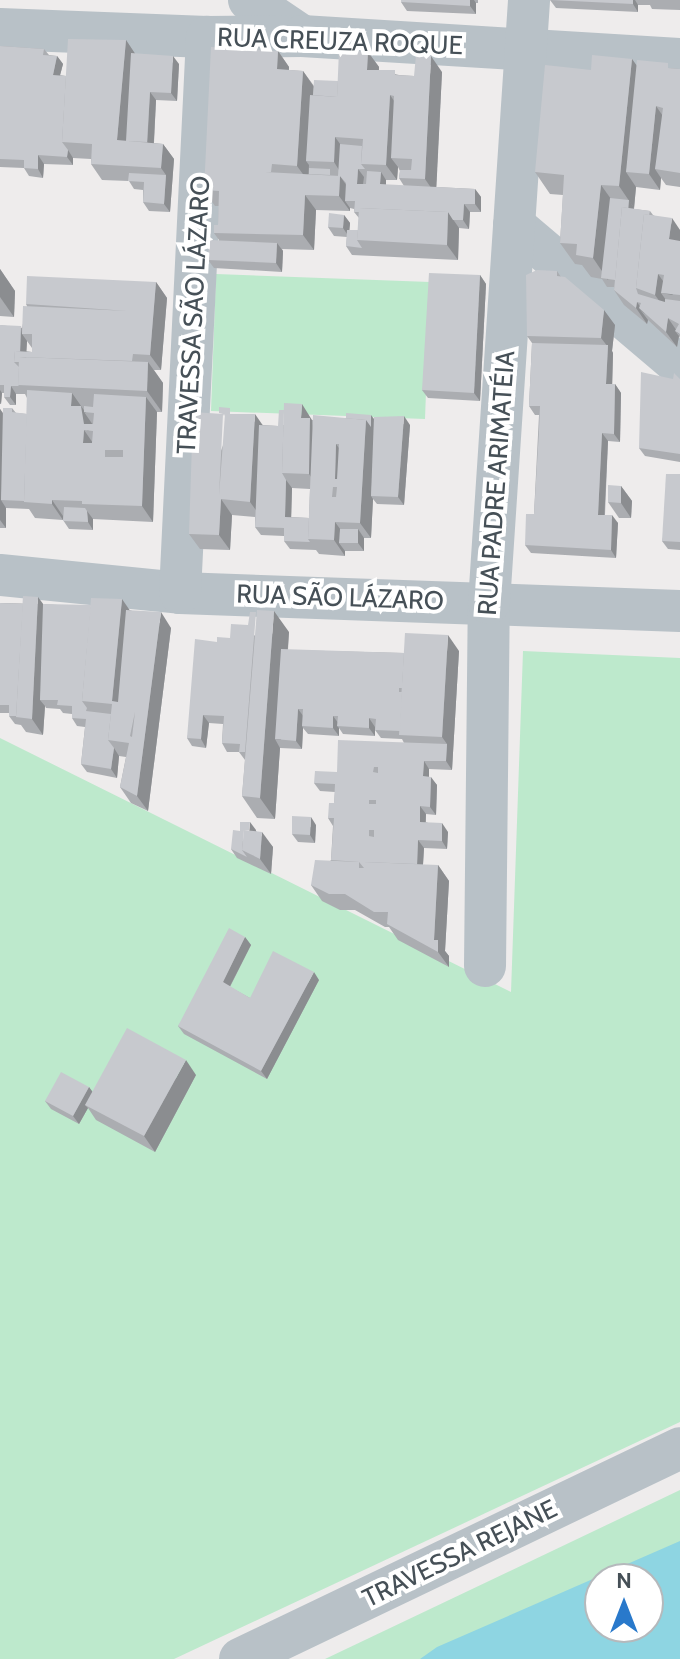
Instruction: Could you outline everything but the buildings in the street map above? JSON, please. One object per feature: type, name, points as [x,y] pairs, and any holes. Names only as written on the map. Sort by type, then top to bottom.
[{"type":"street","points":[[249,0],[302,36]]},
{"type":"street","name":"RUA PADRE ARIMATÉIA","points":[[485,966],[489,603],[529,0]]},
{"type":"street","name":"RUA CREUZA ROQUE","points":[[0,29],[207,37],[302,36],[680,59]]},
{"type":"street","name":"TRAVESSA SÃO LÁZARO","points":[[180,593],[207,37]]},
{"type":"street","points":[[514,225],[680,366]]},
{"type":"street","name":"RUA SÃO LÁZARO","points":[[0,575],[180,593],[680,611]]},
{"type":"street","name":"TRAVESSA REJANE","points":[[240,1659],[680,1448]]},
{"type":"green space","points":[[216,274],[430,282],[425,419],[211,411]]},
{"type":"green space","points":[[523,651],[680,658],[680,1422],[174,1659],[0,1659],[0,738],[511,992]]},
{"type":"green space","points":[[680,1490],[680,1659],[325,1659]]},
{"type":"water","points":[[680,1541],[680,1659],[420,1659],[437,1647],[584,1583],[584,1643],[664,1643],[664,1563],[630,1563]]}]
